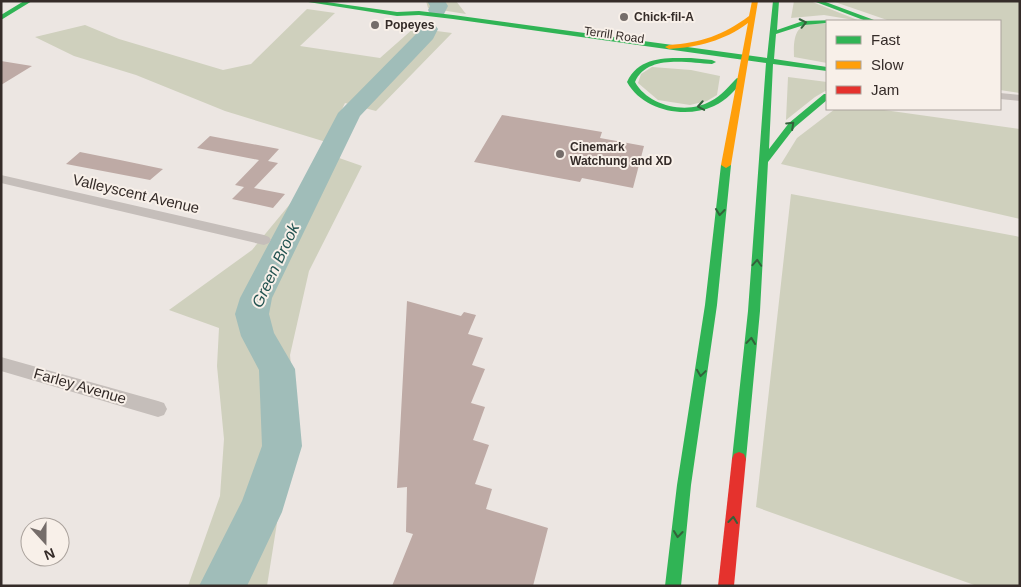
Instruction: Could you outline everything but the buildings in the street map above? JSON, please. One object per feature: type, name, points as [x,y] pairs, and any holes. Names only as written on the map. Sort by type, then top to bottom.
[{"type":"main road","points":[[1,18],[29,1]]},
{"type":"main road","name":"Terrill Road","points":[[305,1],[419,17],[669,47],[826,77]]},
{"type":"main road","points":[[672,586],[684,485],[711,305],[726,164],[733,134],[740,80],[755,1]]},
{"type":"main road","points":[[726,586],[754,311],[769,66],[776,1]]},
{"type":"main road","points":[[818,1],[869,20]]},
{"type":"main road","points":[[669,47],[692,46],[722,38],[731,34],[752,17]]},
{"type":"main road","name":"Terrill Road","points":[[452,21],[712,62],[744,62]]},
{"type":"main road","points":[[773,33],[790,26],[812,21],[826,21]]},
{"type":"main road","points":[[712,62],[663,61],[648,63],[635,71],[630,80],[639,95],[651,101],[668,106],[702,108],[714,103],[740,80]]},
{"type":"main road","name":"Terrill Road","points":[[769,66],[826,69]]},
{"type":"main road","points":[[764,163],[785,131],[826,97]]},
{"type":"street","points":[[1001,96],[1020,98]]},
{"type":"street","name":"Valleyscent Avenue","points":[[1,180],[264,240]]},
{"type":"street","name":"Farley Avenue","points":[[1,364],[158,409]]},
{"type":"green space","points":[[426,1],[456,1],[466,14],[428,8]]},
{"type":"green space","points":[[794,1],[810,1],[858,20],[824,15],[791,18]]},
{"type":"green space","points":[[832,1],[1020,1],[1020,93],[1001,90],[1001,20],[887,20]]},
{"type":"green space","points":[[307,9],[335,13],[300,46],[380,58],[414,28],[452,33],[376,111],[345,103],[326,142],[225,111],[136,75],[74,56],[35,37],[85,25],[119,39],[223,70],[251,64]]},
{"type":"green space","points":[[809,24],[826,24],[826,63],[794,57],[796,34],[799,29]]},
{"type":"green space","points":[[652,67],[691,70],[720,76],[717,95],[707,101],[690,105],[658,100],[638,83],[641,74]]},
{"type":"green space","points":[[788,77],[826,82],[826,91],[786,120]]},
{"type":"green space","points":[[834,110],[884,110],[1020,129],[1020,219],[781,164],[797,138]]},
{"type":"green space","points":[[322,152],[362,166],[309,271],[290,355],[295,409],[267,586],[188,586],[220,496],[224,439],[217,366],[219,328],[169,310],[252,250],[295,198]]},
{"type":"green space","points":[[791,194],[1020,237],[1020,586],[977,586],[756,507]]},
{"type":"waterway","name":"Green Brook","points":[[436,1],[439,6],[437,10]]},
{"type":"waterway","name":"Green Brook","points":[[222,586],[260,512],[282,446],[277,369],[258,336],[252,314],[256,298],[350,113],[426,35],[428,29]]},
{"type":"traffic: fast","points":[[1,18],[29,1]]},
{"type":"traffic: fast","points":[[305,1],[397,14],[419,13],[453,17],[826,69]]},
{"type":"traffic: fast","points":[[739,459],[754,311],[769,71],[776,1]]},
{"type":"traffic: fast","points":[[819,2],[869,20]]},
{"type":"traffic: fast","points":[[773,33],[803,23],[826,22]]},
{"type":"traffic: fast","points":[[712,62],[678,60],[653,63],[643,66],[635,73],[631,82],[636,91],[654,104],[677,109],[689,109],[700,108],[714,103],[740,80]]},
{"type":"traffic: fast","points":[[764,161],[792,125],[826,97]]},
{"type":"traffic: fast","points":[[673,586],[684,485],[711,305],[726,165]]},
{"type":"traffic: slow","points":[[726,165],[755,1]]},
{"type":"traffic: slow","points":[[669,47],[693,45],[713,40],[732,31],[752,17]]},
{"type":"traffic: jam","points":[[726,586],[739,459]]},
{"type":"place","name":"Chick-fil-A","points":[[624,17]]},
{"type":"place","name":"Popeyes","points":[[375,25]]},
{"type":"place","name":"Cinemark Watchung and XD","points":[[560,154]]}]
